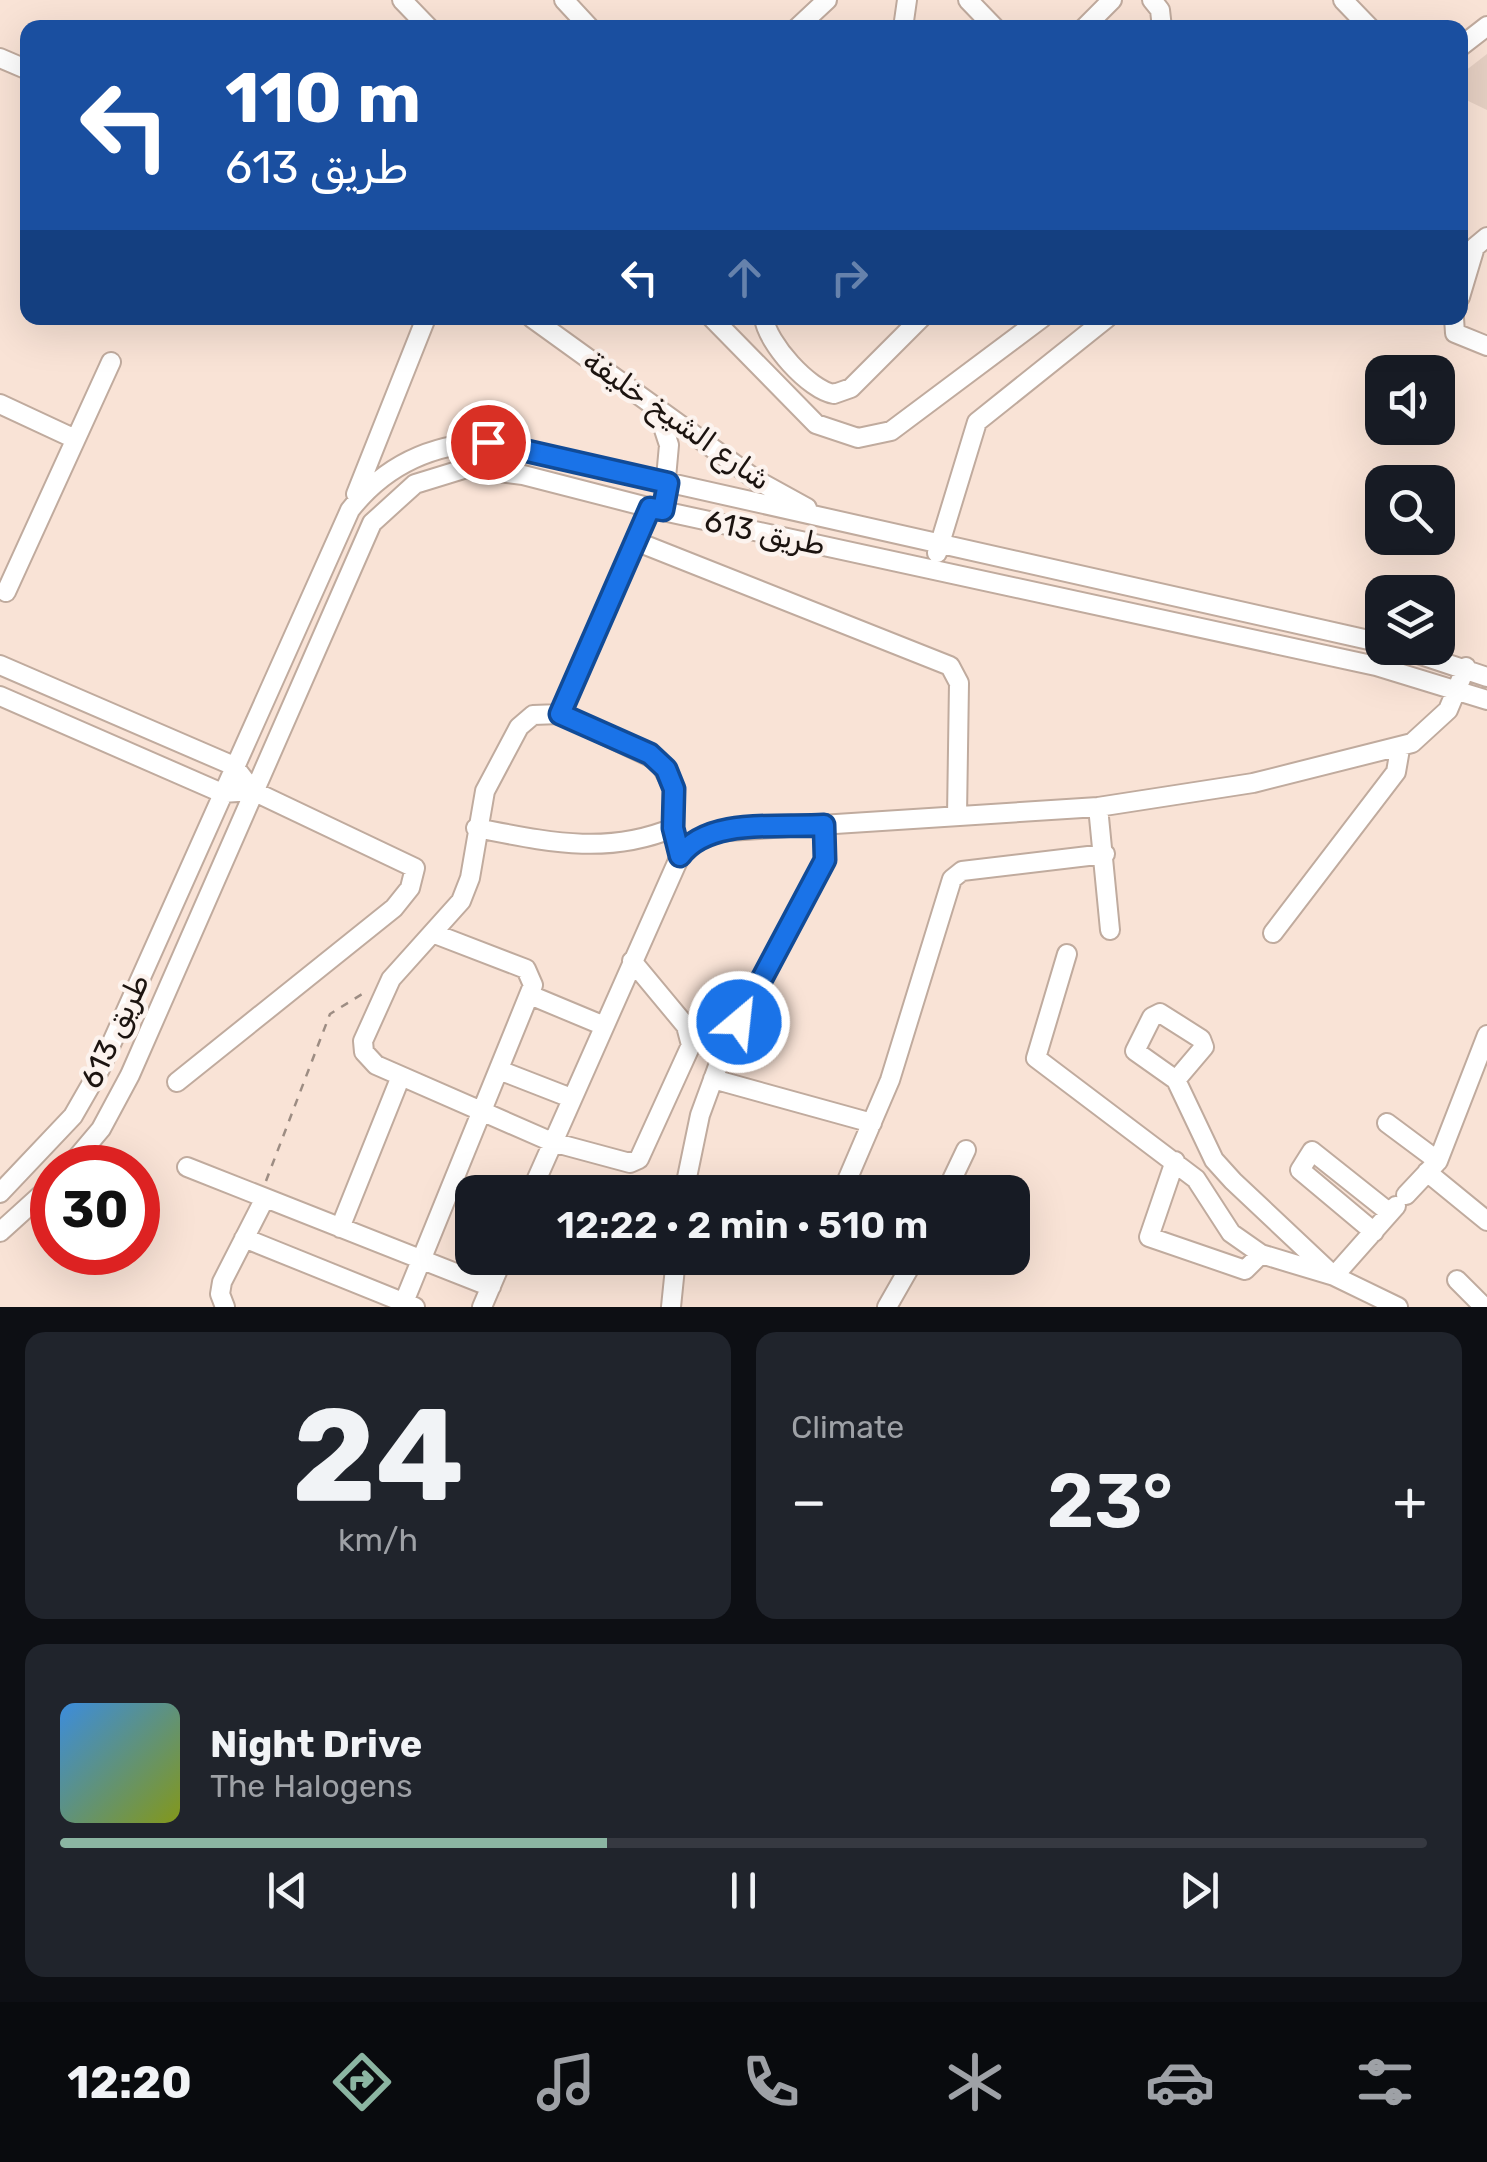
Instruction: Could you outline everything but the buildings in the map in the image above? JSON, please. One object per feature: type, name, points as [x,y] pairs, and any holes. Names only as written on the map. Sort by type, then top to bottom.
[{"type":"street","points":[[402,0],[421,20]]},
{"type":"street","points":[[564,0],[583,20]]},
{"type":"street","points":[[806,20],[827,0]]},
{"type":"street","points":[[968,0],[987,20]]},
{"type":"street","points":[[1092,20],[1112,0]]},
{"type":"street","points":[[1343,0],[1362,20]]},
{"type":"street","points":[[1468,271],[1475,247],[1487,237]]},
{"type":"street","points":[[350,510],[423,325]]},
{"type":"street","name":"شارع الشيخ خليفة","points":[[542,325],[758,481],[824,518]]},
{"type":"street","points":[[719,325],[816,424],[858,438],[891,432],[1033,325]]},
{"type":"street","points":[[766,325],[769,334],[814,386],[834,394],[851,388],[914,325]]},
{"type":"street","points":[[933,570],[977,422],[1099,325]]},
{"type":"street","points":[[1454,325],[1455,333],[1487,346]]},
{"type":"street","points":[[6,592],[73,438],[111,362]]},
{"type":"street","points":[[0,404],[73,438]]},
{"type":"street","points":[[560,714],[636,542],[668,483],[670,445],[656,408]]},
{"type":"street","name":"طريق 613","points":[[0,1194],[73,1116],[100,1069],[350,510],[368,486],[406,459],[459,443],[488,442],[1365,640]]},
{"type":"street","name":"طريق 613","points":[[87,1145],[101,1129],[130,1076],[372,524],[415,484],[467,468],[523,475],[656,509],[1458,688],[1487,700]]},
{"type":"street","points":[[636,542],[950,666],[959,683],[957,816]]},
{"type":"street","points":[[0,665],[234,766],[253,791]]},
{"type":"street","points":[[1455,665],[1487,677]]},
{"type":"street","points":[[538,1175],[680,856],[692,842],[714,832],[1098,807],[1253,784],[1400,749],[1432,728],[1466,668]]},
{"type":"street","points":[[0,696],[222,793],[253,791],[410,861],[415,874],[394,908],[177,1082]]},
{"type":"street","points":[[632,961],[686,1026],[691,1044],[639,1158],[620,1163],[552,1142],[370,1062],[362,1046],[387,986],[434,934],[466,889],[476,828],[491,775],[518,727],[533,715],[560,714],[660,760],[674,789],[673,828],[680,856]]},
{"type":"street","points":[[1273,933],[1396,772],[1400,749]]},
{"type":"street","points":[[1098,807],[1110,930]]},
{"type":"street","points":[[688,1175],[700,1115],[713,1079],[825,860],[824,825]]},
{"type":"street","points":[[476,828],[587,847],[622,844],[673,828]]},
{"type":"street","points":[[849,1175],[890,1080],[952,878],[962,871],[1105,854]]},
{"type":"street","points":[[244,1238],[377,1300],[407,1305],[421,1260],[534,980],[526,969],[434,934]]},
{"type":"street","points":[[1066,954],[1036,1058],[1175,1161],[1196,1180],[1230,1233],[1261,1254],[1334,1276],[1398,1307]]},
{"type":"street","points":[[530,995],[602,1025]]},
{"type":"street","points":[[1334,1276],[1432,1166],[1487,1035]]},
{"type":"street","points":[[499,1070],[571,1098]]},
{"type":"street","points":[[340,1228],[401,1076]]},
{"type":"street","points":[[713,1079],[872,1123]]},
{"type":"street","points":[[1176,1080],[1214,1160],[1334,1276]]},
{"type":"street","points":[[1387,1123],[1487,1221]]},
{"type":"street","points":[[954,1175],[966,1150]]},
{"type":"street","points":[[1374,1232],[1300,1170],[1312,1151],[1397,1205]]},
{"type":"street","points":[[1175,1161],[1149,1237],[1245,1270],[1261,1254]]},
{"type":"street","points":[[188,1167],[491,1287]]},
{"type":"street","points":[[225,1307],[220,1288],[262,1197]]},
{"type":"street","points":[[0,1232],[30,1205]]},
{"type":"street","points":[[482,1307],[496,1275]]},
{"type":"street","points":[[671,1307],[674,1275]]},
{"type":"street","points":[[887,1307],[905,1275]]},
{"type":"street","points":[[1457,1280],[1484,1307]]},
{"type":"path","points":[[262,1197],[330,1014],[378,983],[387,986]]},
{"type":"shaded area","points":[[1487,54],[1487,110],[1468,101],[1468,69]]},
{"type":"route","points":[[488,442],[668,483],[663,510],[650,508],[560,714],[660,760],[672,778],[673,828],[680,856],[692,842],[714,832],[824,825],[825,860],[739,1022]]}]
